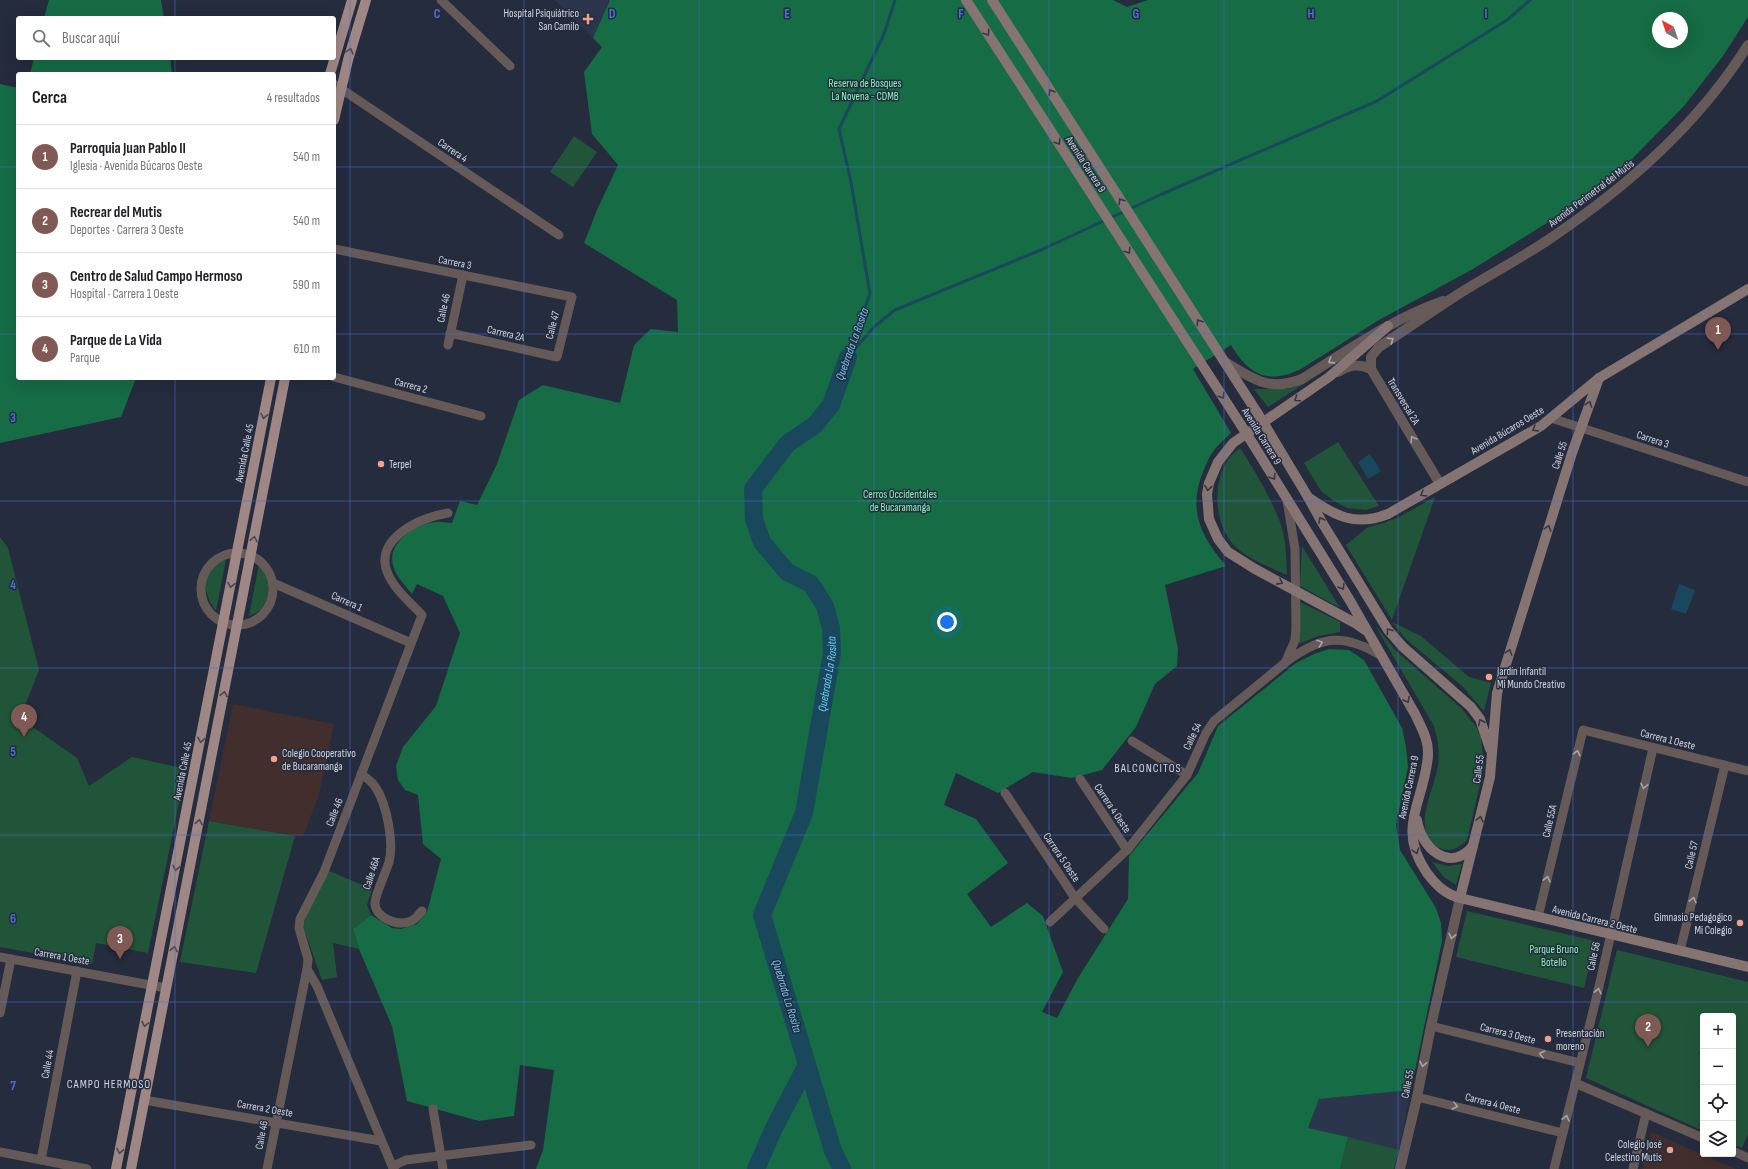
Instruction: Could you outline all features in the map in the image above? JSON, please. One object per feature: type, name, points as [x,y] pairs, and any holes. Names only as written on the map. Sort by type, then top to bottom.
[{"type":"main road","points":[[336,54],[352,0]]},
{"type":"main road","points":[[336,98],[337,87],[366,0]]},
{"type":"main road","name":"Avenida Carrera 9","points":[[966,0],[1253,444],[1369,634],[1415,714],[1427,744],[1426,765],[1416,806],[1412,835],[1414,848],[1429,876],[1443,890],[1460,898]]},
{"type":"main road","name":"Avenida Carrera 9","points":[[992,0],[1258,414],[1393,638],[1461,697],[1476,713],[1484,728],[1492,759]]},
{"type":"main road","points":[[331,72],[334,60]]},
{"type":"main road","name":"Avenida Búcaros Oeste","points":[[1308,497],[1336,515],[1346,518],[1368,520],[1388,514],[1537,428],[1599,378],[1748,289]]},
{"type":"main road","points":[[1369,634],[1356,623],[1236,558],[1222,546],[1209,519],[1207,494],[1209,483],[1218,462],[1233,443],[1329,377],[1388,326]]},
{"type":"main road","name":"Calle 55","points":[[1460,898],[1490,777],[1497,693],[1581,428],[1599,378]]},
{"type":"main road","name":"Avenida Calle 45","points":[[116,1169],[271,380]]},
{"type":"main road","points":[[131,1169],[285,380]]},
{"type":"main road","points":[[1416,806],[1418,830],[1423,840],[1436,854],[1450,858],[1460,857],[1467,853],[1473,845]]},
{"type":"main road","name":"Avenida Carrera 2 Oeste","points":[[1460,898],[1748,967]]},
{"type":"street","points":[[441,0],[510,66]]},
{"type":"street","name":"Avenida Perimetral del Mutis","points":[[1371,369],[1371,357],[1379,347],[1456,296],[1548,240],[1614,193],[1645,167],[1679,134],[1697,113],[1748,45]]},
{"type":"street","name":"Carrera 4","points":[[337,87],[559,235]]},
{"type":"street","name":"Carrera 3","points":[[336,249],[572,297]]},
{"type":"street","name":"Calle 46","points":[[448,345],[462,275]]},
{"type":"street","name":"Avenida Perimetral del Mutis","points":[[1222,359],[1252,378],[1266,384],[1290,384],[1302,379],[1388,326],[1425,307],[1456,296]]},
{"type":"street","name":"Calle 47","points":[[557,358],[572,297]]},
{"type":"street","name":"Carrera 2A","points":[[450,332],[557,358]]},
{"type":"street","points":[[1329,377],[1351,366],[1360,365],[1371,369]]},
{"type":"street","name":"Transversal 2A","points":[[1371,369],[1440,484]]},
{"type":"street","name":"Carrera 2","points":[[336,378],[481,416]]},
{"type":"street","name":"Carrera 3","points":[[1551,418],[1748,482]]},
{"type":"street","name":"Calle 54","points":[[1050,922],[1126,850],[1187,775],[1206,733],[1214,721],[1286,662],[1296,635],[1295,549],[1286,498]]},
{"type":"street","name":"Calle 46","points":[[266,1169],[307,969],[308,959],[299,928],[300,919],[324,872],[422,615],[393,582],[386,567],[386,553],[395,537],[413,525],[436,514],[448,513]]},
{"type":"street","points":[[237,552],[251,555],[265,565],[270,573],[273,583],[272,601],[267,609],[253,621],[237,625],[224,622],[210,612],[204,604],[201,594],[201,584],[204,576],[214,561],[229,553],[237,552]]},
{"type":"street","name":"Carrera 1","points":[[273,583],[411,643]]},
{"type":"street","points":[[1286,662],[1300,652],[1316,644],[1338,640],[1350,640],[1382,656]]},
{"type":"street","name":"Carrera 1 Oeste","points":[[1583,730],[1748,771]]},
{"type":"street","name":"Calle 55A","points":[[1538,917],[1583,730]]},
{"type":"street","points":[[1132,741],[1187,775]]},
{"type":"street","name":"Calle 56","points":[[1554,1169],[1653,748]]},
{"type":"street","name":"Calle 57","points":[[1680,951],[1725,765]]},
{"type":"street","name":"Calle 46A","points":[[361,774],[370,781],[381,799],[387,820],[390,840],[389,860],[376,897],[376,908],[382,916],[396,923],[410,921],[416,918],[422,911]]},
{"type":"street","name":"Carrera 4 Oeste","points":[[1080,779],[1126,850]]},
{"type":"street","name":"Carrera 5 Oeste","points":[[1005,793],[1075,898],[1104,929]]},
{"type":"street","name":"Calle 55","points":[[1401,1169],[1460,898]]},
{"type":"street","name":"Carrera 1 Oeste","points":[[0,957],[166,988]]},
{"type":"street","points":[[0,1013],[11,959]]},
{"type":"street","points":[[307,969],[317,986],[393,1168],[396,1164],[406,1160],[532,1145]]},
{"type":"street","name":"Calle 44","points":[[41,1160],[78,971]]},
{"type":"street","name":"Carrera 3 Oeste","points":[[1431,1026],[1580,1063]]},
{"type":"street","points":[[1575,1083],[1700,1137]]},
{"type":"street","name":"Carrera 4 Oeste","points":[[1417,1097],[1562,1133]]},
{"type":"street","name":"Carrera 2 Oeste","points":[[144,1100],[381,1141]]},
{"type":"street","points":[[433,1109],[443,1169]]},
{"type":"street","points":[[1633,1169],[1646,1114]]},
{"type":"street","points":[[0,1152],[87,1169]]},
{"type":"street","points":[[1736,1152],[1748,1158]]},
{"type":"shaded area","name":"Hospital Psiquiátrico San Camilo","points":[[555,0],[610,0],[593,38]]},
{"type":"shaded area","points":[[1370,454],[1381,471],[1368,479],[1358,462]]},
{"type":"shaded area","points":[[1679,584],[1695,590],[1686,614],[1671,609]]},
{"type":"shaded area","name":"Colegio Cooperativo de Bucaramanga","points":[[233,704],[334,724],[319,795],[303,837],[209,821]]},
{"type":"shaded area","points":[[1411,1090],[1399,1150],[1308,1128],[1319,1098]]},
{"type":"shaded area","name":"Colegio José Celestino Mutis","points":[[1651,1132],[1700,1153],[1700,1157],[1708,1157],[1736,1169],[1642,1169]]},
{"type":"green space","points":[[49,0],[161,0],[164,16],[45,16]]},
{"type":"green space","name":"Cerros Occidentales de Bucaramanga","points":[[610,0],[1113,0],[1127,7],[1148,0],[1748,0],[1748,17],[1723,56],[1684,106],[1630,161],[1550,221],[1473,269],[1379,320],[1301,369],[1289,374],[1269,376],[1252,370],[1245,364],[1231,345],[1193,369],[1231,433],[1210,456],[1200,482],[1197,495],[1199,520],[1203,531],[1209,543],[1226,566],[1165,585],[1178,649],[1177,666],[1155,684],[1136,727],[1102,770],[1072,778],[1033,772],[998,793],[956,773],[944,805],[976,819],[1008,863],[967,894],[991,927],[1027,903],[1043,916],[1063,972],[1042,1012],[1057,1018],[1078,978],[1128,899],[1129,856],[1198,773],[1218,726],[1296,663],[1314,654],[1329,649],[1349,650],[1364,660],[1402,728],[1408,767],[1396,825],[1400,850],[1436,908],[1441,923],[1442,941],[1411,1090],[1319,1099],[1308,1128],[1348,1137],[1340,1169],[536,1169],[543,1150],[554,1070],[520,1065],[514,1116],[479,1121],[407,1101],[392,1026],[359,949],[353,929],[371,915],[392,928],[401,929],[417,924],[427,912],[441,859],[423,844],[418,795],[405,790],[398,780],[396,766],[403,747],[436,706],[460,633],[443,596],[417,584],[412,594],[402,582],[394,568],[392,559],[393,551],[397,543],[403,537],[419,527],[438,522],[452,523],[460,501],[477,505],[497,464],[519,400],[543,385],[620,403],[634,345],[651,329],[678,332],[677,300],[584,243],[597,210],[618,165],[592,134],[584,72],[602,47],[593,38]]},
{"type":"green space","points":[[34,60],[170,60],[172,72],[30,72]]},
{"type":"green space","points":[[0,84],[16,88],[16,380],[135,380],[121,417],[0,443]]},
{"type":"green space","points":[[574,136],[597,152],[573,187],[550,172]]},
{"type":"green space","points":[[1333,365],[1268,407],[1254,389],[1289,389],[1298,386]]},
{"type":"green space","points":[[1338,442],[1379,506],[1366,510],[1347,508],[1334,501],[1321,491],[1304,463]]},
{"type":"green space","points":[[1240,448],[1262,484],[1280,522],[1285,541],[1287,575],[1261,564],[1243,553],[1230,540],[1224,530],[1218,505],[1219,480],[1223,468],[1229,458]]},
{"type":"green space","points":[[1435,497],[1392,620],[1346,545],[1368,527],[1399,517]]},
{"type":"green space","points":[[0,537],[8,548],[39,670],[20,718],[77,758],[89,786],[132,757],[186,769],[148,953],[96,943],[92,964],[0,947]]},
{"type":"green space","points":[[1302,546],[1340,608],[1300,586]]},
{"type":"green space","points":[[226,559],[216,611],[208,596],[206,581],[212,569],[218,563]]},
{"type":"green space","points":[[259,564],[267,578],[268,593],[266,601],[262,607],[257,612],[249,616]]},
{"type":"green space","points":[[1300,602],[1340,622],[1340,632],[1318,636],[1298,644]]},
{"type":"green space","points":[[1392,622],[1421,636],[1469,677],[1491,683],[1484,711],[1462,686],[1407,640]]},
{"type":"green space","points":[[1375,625],[1396,651],[1462,709],[1477,728],[1481,738],[1484,767],[1467,840],[1456,848],[1449,850],[1442,849],[1432,843],[1426,834],[1426,812],[1439,761],[1434,726]]},
{"type":"green space","points":[[209,821],[295,836],[256,973],[180,962]]},
{"type":"green space","points":[[1432,862],[1448,866],[1462,864],[1456,885],[1444,877]]},
{"type":"green space","points":[[329,871],[372,889],[367,905],[371,915],[353,929],[359,949],[333,943],[337,977],[322,980],[304,929],[310,906]]},
{"type":"green space","name":"Parque Bruno Botello","points":[[1467,911],[1595,941],[1584,988],[1456,957]]},
{"type":"green space","points":[[1617,950],[1748,982],[1748,1134],[1742,1148],[1736,1145],[1736,1013],[1700,1013],[1700,1130],[1586,1078]]},
{"type":"green space","points":[[1348,1137],[1399,1150],[1394,1169],[1340,1169]]},
{"type":"waterway","name":"Quebrada La Rosita","points":[[848,356],[870,294],[851,182],[839,129],[884,34],[895,0]]},
{"type":"waterway","points":[[848,357],[874,327],[895,310],[1043,249],[1162,194],[1377,101],[1507,20],[1530,0]]},
{"type":"waterway","name":"Quebrada La Rosita","points":[[842,1169],[833,1151],[762,915],[804,813],[832,653],[831,628],[825,606],[811,584],[787,572],[762,542],[754,519],[753,489],[787,444],[815,425],[831,405],[848,357]]},
{"type":"waterway","points":[[756,1169],[774,1128],[807,1065]]},
{"type":"place","name":"Hospital Psiquiátrico San Camilo","points":[[588,19]]},
{"type":"place","name":"Parroquia Juan Pablo II","points":[[1718,350]]},
{"type":"place","name":"Terpel","points":[[381,464]]},
{"type":"place","name":"Jardín Infantil Mi Mundo Creativo","points":[[1489,677]]},
{"type":"place","name":"Parque de La Vida","points":[[24,737]]},
{"type":"place","name":"Colegio Cooperativo de Bucaramanga","points":[[274,759]]},
{"type":"place","name":"Gimnasio Pedagogico Mi Colegio","points":[[1740,923]]},
{"type":"place","name":"Centro de Salud Campo Hermoso","points":[[120,959]]},
{"type":"place","name":"Presentación moreno","points":[[1548,1039]]},
{"type":"place","name":"Recrear del Mutis","points":[[1648,1047]]},
{"type":"place","name":"Colegio José Celestino Mutis","points":[[1670,1150]]},
{"type":"district","name":"BALCONCITOS","points":[[1148,768]]},
{"type":"district","name":"CAMPO HERMOSO","points":[[109,1084]]},
{"type":"park label","name":"Reserva de Bosques La Novena - CDMB","points":[[865,89]]}]
